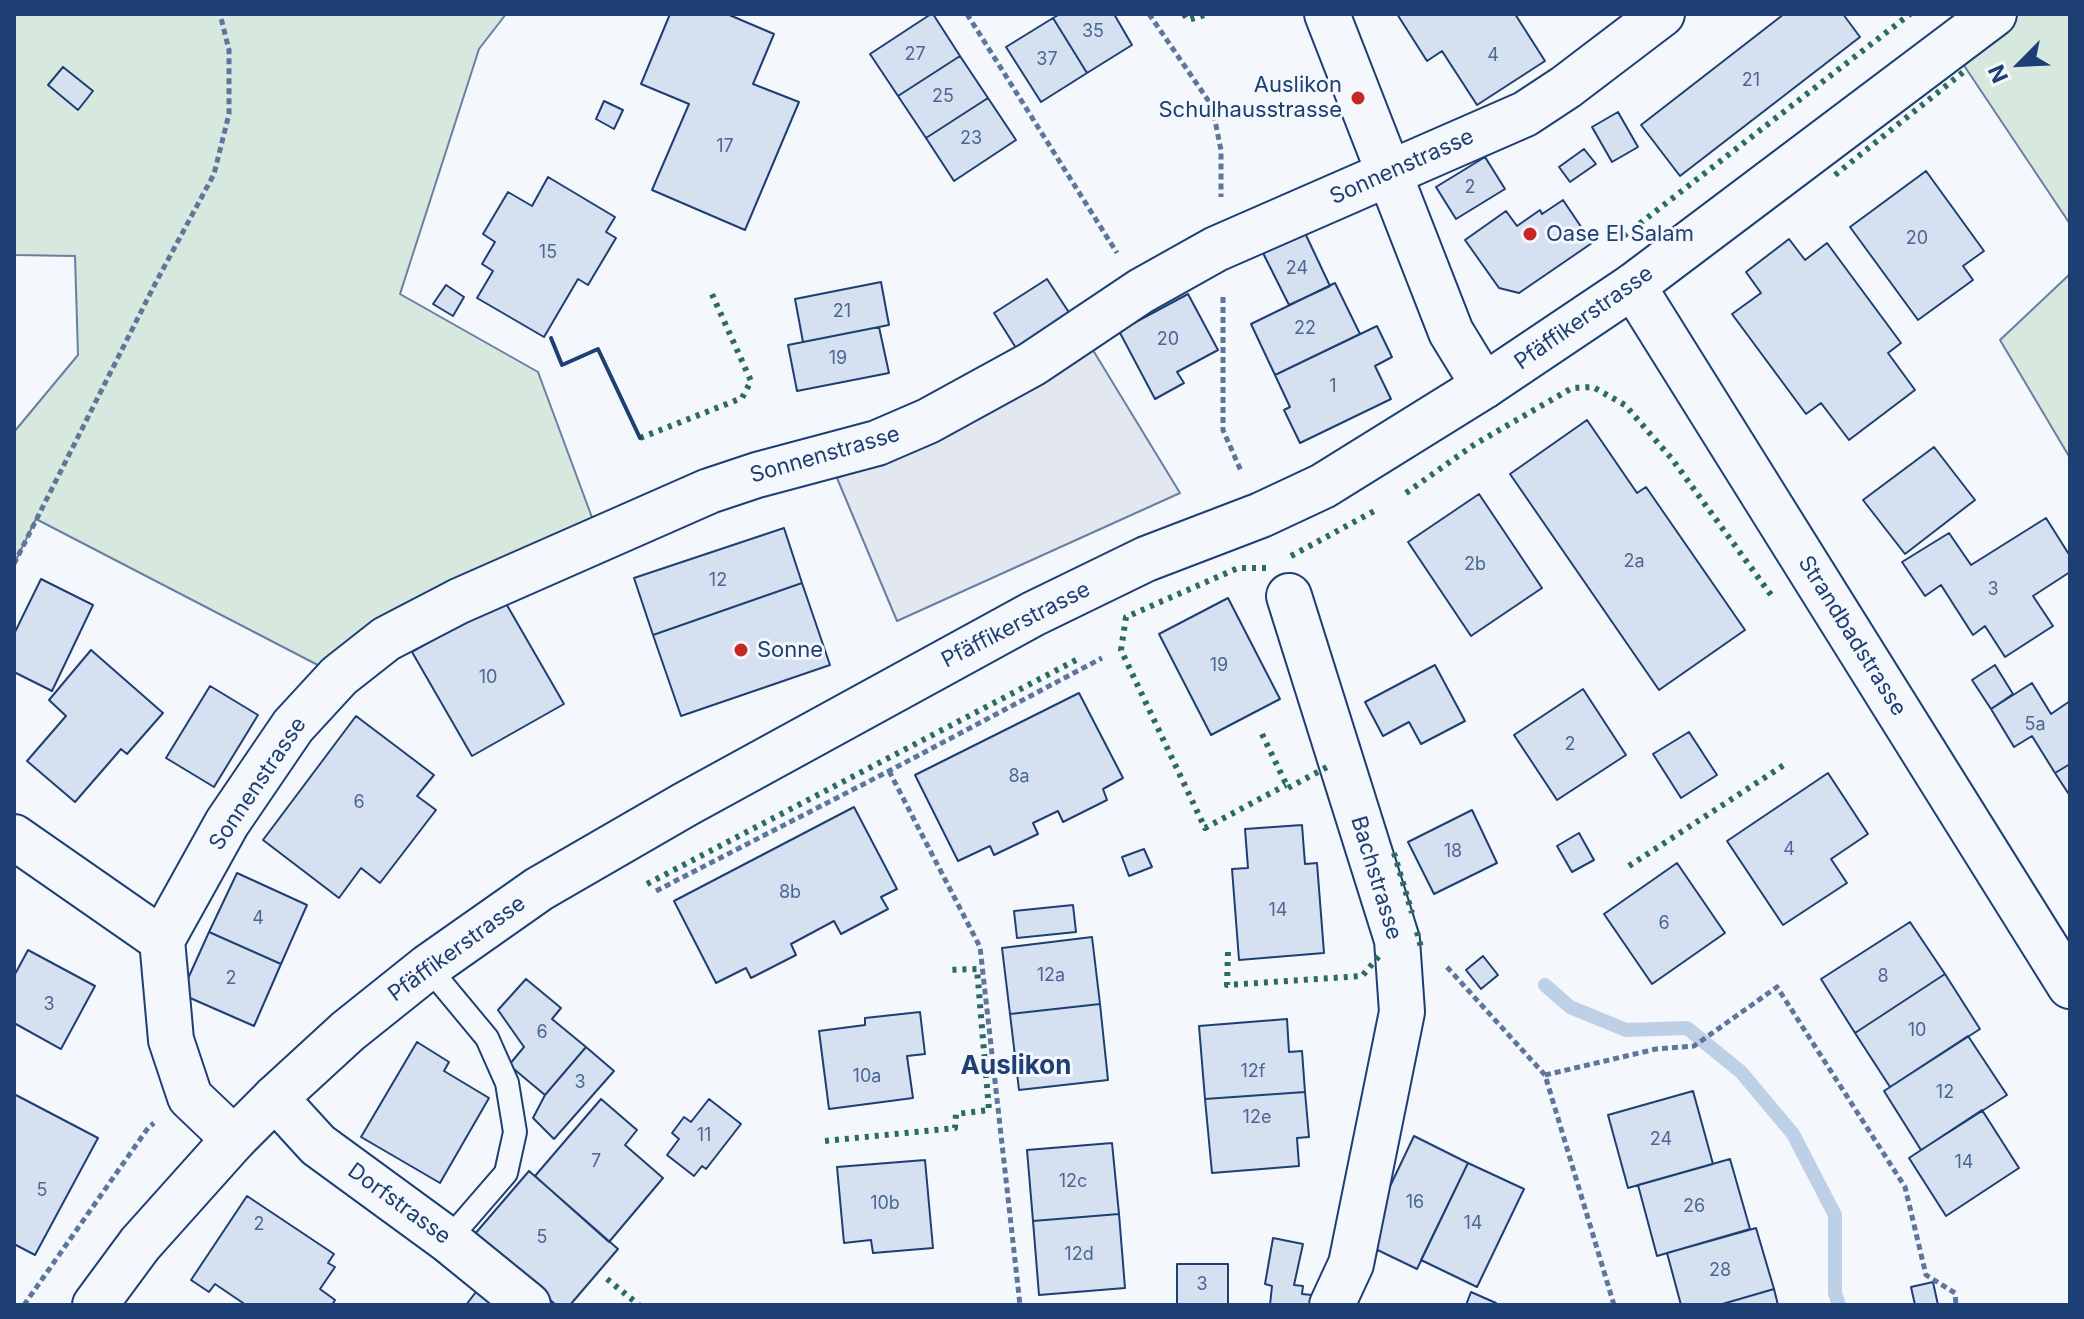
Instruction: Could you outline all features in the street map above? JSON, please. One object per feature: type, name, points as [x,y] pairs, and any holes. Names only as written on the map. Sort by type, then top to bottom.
[{"type":"street","points":[[1327,14],[1451,332],[1484,386]]},
{"type":"street","name":"Sonnenstrasse","points":[[162,940],[227,823],[293,726],[339,676],[386,639],[459,601],[709,491],[900,435],[1032,364],[1141,291],[1216,249],[1525,114],[1662,14]]},
{"type":"street","name":"Pfäffikerstrasse","points":[[95,1305],[140,1244],[275,1098],[348,1031],[428,967],[539,889],[686,804],[1033,614],[1146,559],[1261,515],[1323,486],[1484,386],[1633,286],[1994,14]]},
{"type":"street","name":"Strandbadstrasse","points":[[1633,286],[2070,986]]},
{"type":"street","name":"Bachstrasse","points":[[1289,596],[1397,940],[1402,1012],[1351,1264],[1332,1305]]},
{"type":"street","points":[[14,837],[162,940],[171,1040],[190,1097],[234,1139]]},
{"type":"street","name":"Dorfstrasse","points":[[275,1098],[318,1145],[448,1240],[528,1305]]},
{"type":"lane","points":[[428,967],[487,1038],[507,1083],[515,1132],[506,1173],[448,1240]]},
{"type":"path","points":[[14,564],[214,174],[229,114],[229,50],[220,14]]},
{"type":"path","points":[[967,14],[1141,291]]},
{"type":"path","points":[[656,891],[1102,658]]},
{"type":"path","points":[[889,771],[980,947],[1020,1305]]},
{"type":"path","points":[[1399,976],[1449,966],[1545,1075],[1614,1305]]},
{"type":"path","points":[[1545,1075],[1656,1049],[1694,1046],[1777,987],[1905,1187],[1926,1275],[1955,1293],[1956,1305]]},
{"type":"path","points":[[24,1305],[148,1128],[190,1097]]},
{"type":"shaded area","points":[[14,14],[506,14],[479,49],[400,294],[538,372],[600,539],[339,676],[36,519],[14,564],[14,432],[78,355],[75,256],[14,255]]},
{"type":"shaded area","points":[[1994,14],[2070,14],[2070,224],[1951,46]]},
{"type":"shaded area","points":[[2070,274],[2070,458],[2000,340]]},
{"type":"shaded area","points":[[1088,342],[1180,493],[897,621],[837,478],[918,446]]},
{"type":"building","points":[[670,14],[727,14],[774,34],[753,84],[799,102],[745,230],[652,190],[689,104],[641,84]]},
{"type":"building","points":[[931,14],[960,56],[898,96],[870,54]]},
{"type":"building","points":[[1060,14],[1114,14],[1132,45],[1087,73],[1053,18]]},
{"type":"building","points":[[1397,14],[1515,14],[1545,61],[1477,105],[1442,51],[1427,61]]},
{"type":"building","points":[[1784,14],[1843,14],[1860,37],[1680,176],[1641,125]]},
{"type":"building","points":[[1053,18],[1087,73],[1041,102],[1006,47]]},
{"type":"building","points":[[960,56],[988,98],[926,138],[898,96]]},
{"type":"building","points":[[63,67],[93,91],[78,110],[48,85]]},
{"type":"building","points":[[988,98],[1016,140],[954,181],[926,138]]},
{"type":"building","points":[[604,101],[623,110],[614,129],[596,119]]},
{"type":"building","points":[[1618,112],[1638,147],[1612,162],[1592,127]]},
{"type":"building","points":[[1584,149],[1596,164],[1570,182],[1559,167]]},
{"type":"building","points":[[1485,157],[1505,189],[1456,219],[1436,187]]},
{"type":"building","points":[[1926,171],[1984,251],[1963,266],[1973,280],[1918,320],[1850,227]]},
{"type":"building","points":[[548,177],[615,217],[606,232],[616,238],[588,285],[578,279],[544,337],[477,298],[493,271],[482,264],[495,242],[483,234],[508,192],[532,206]]},
{"type":"building","points":[[1563,200],[1592,243],[1519,293],[1499,288],[1465,240],[1506,211],[1517,226],[1540,210],[1542,214]]},
{"type":"building","points":[[1305,233],[1330,286],[1289,305],[1263,253]]},
{"type":"building","points":[[1789,239],[1805,260],[1827,243],[1901,343],[1888,353],[1915,390],[1849,440],[1821,403],[1806,414],[1732,314],[1761,293],[1746,272]]},
{"type":"building","points":[[1047,279],[1070,314],[1016,348],[994,313]]},
{"type":"building","points":[[881,282],[889,325],[803,342],[795,299]]},
{"type":"building","points":[[1335,283],[1360,334],[1275,375],[1251,324]]},
{"type":"building","points":[[446,285],[464,297],[453,316],[433,304]]},
{"type":"building","points":[[1188,294],[1218,350],[1177,372],[1184,383],[1155,399],[1119,331]]},
{"type":"building","points":[[1377,326],[1392,357],[1375,366],[1391,399],[1300,443],[1284,410],[1290,407],[1275,375]]},
{"type":"building","points":[[879,327],[889,373],[797,391],[788,345]]},
{"type":"building","points":[[1587,420],[1637,493],[1646,487],[1745,630],[1659,690],[1510,474]]},
{"type":"building","points":[[1934,447],[1975,500],[1905,554],[1863,500]]},
{"type":"building","points":[[1479,494],[1542,588],[1471,636],[1408,542]]},
{"type":"building","points":[[2046,518],[2070,556],[2070,572],[2033,596],[2053,626],[2005,657],[1985,626],[1973,635],[1941,585],[1925,596],[1902,562],[1949,533],[1971,565]]},
{"type":"building","points":[[784,528],[802,583],[653,635],[634,578]]},
{"type":"building","points":[[41,579],[93,605],[52,691],[14,672],[14,634]]},
{"type":"building","name":"Sonne","points":[[802,583],[830,665],[681,716],[653,635]]},
{"type":"building","points":[[1228,598],[1280,699],[1211,735],[1159,634]]},
{"type":"building","points":[[504,600],[564,704],[472,756],[412,652]]},
{"type":"building","points":[[91,650],[163,713],[127,754],[121,749],[75,802],[27,761],[66,716],[49,700]]},
{"type":"building","points":[[1435,665],[1465,721],[1421,744],[1409,722],[1383,736],[1365,702]]},
{"type":"building","points":[[1995,665],[2013,694],[1991,709],[1972,680]]},
{"type":"building","points":[[2032,683],[2051,714],[2070,701],[2070,764],[2055,773],[2032,736],[2014,747],[1991,709]]},
{"type":"building","points":[[210,686],[258,715],[214,787],[166,758]]},
{"type":"building","points":[[1583,689],[1626,755],[1557,800],[1514,735]]},
{"type":"building","points":[[1079,693],[1123,778],[1103,789],[1107,800],[1063,822],[1058,811],[1033,823],[1038,834],[994,855],[990,846],[958,861],[915,775]]},
{"type":"building","points":[[356,716],[434,775],[417,796],[436,810],[380,883],[361,868],[339,898],[263,840]]},
{"type":"building","points":[[1689,732],[1717,775],[1681,798],[1653,754]]},
{"type":"building","points":[[2070,764],[2070,796],[2055,773]]},
{"type":"building","points":[[1828,773],[1868,834],[1831,859],[1847,883],[1783,925],[1727,841]]},
{"type":"building","points":[[854,807],[897,889],[881,897],[888,909],[841,934],[834,921],[791,944],[796,955],[751,978],[746,968],[716,983],[674,901]]},
{"type":"building","points":[[1472,810],[1497,863],[1434,894],[1408,842]]},
{"type":"building","points":[[1302,825],[1305,864],[1317,863],[1324,953],[1239,960],[1232,869],[1248,868],[1245,829]]},
{"type":"building","points":[[1579,833],[1594,860],[1572,872],[1557,846]]},
{"type":"building","points":[[1144,849],[1152,867],[1129,876],[1122,857]]},
{"type":"building","points":[[1677,863],[1725,933],[1652,984],[1604,914]]},
{"type":"building","points":[[237,873],[307,905],[281,964],[209,932]]},
{"type":"building","points":[[1073,905],[1076,932],[1017,938],[1014,911]]},
{"type":"building","points":[[1910,922],[1945,974],[1855,1033],[1821,979]]},
{"type":"building","points":[[209,932],[281,964],[254,1026],[181,994]]},
{"type":"building","points":[[1092,937],[1100,1004],[1010,1014],[1002,948]]},
{"type":"building","points":[[28,950],[95,986],[61,1049],[14,1023],[14,976]]},
{"type":"building","points":[[1483,956],[1498,975],[1481,989],[1466,970]]},
{"type":"building","points":[[1945,974],[1980,1029],[1890,1087],[1855,1033]]},
{"type":"building","points":[[526,979],[561,1008],[552,1019],[586,1047],[545,1095],[509,1065],[524,1047],[498,1010]]},
{"type":"building","points":[[1100,1004],[1108,1080],[1019,1090],[1010,1014]]},
{"type":"building","points":[[920,1012],[925,1054],[907,1056],[913,1098],[829,1109],[819,1031],[865,1025],[865,1018]]},
{"type":"building","points":[[1287,1019],[1289,1052],[1302,1051],[1305,1092],[1205,1099],[1199,1026]]},
{"type":"building","points":[[1968,1036],[2007,1095],[1921,1150],[1884,1091]]},
{"type":"building","points":[[417,1042],[449,1062],[444,1071],[489,1098],[440,1183],[361,1137]]},
{"type":"building","points":[[586,1047],[614,1071],[554,1139],[533,1118],[545,1095]]},
{"type":"building","points":[[1693,1091],[1713,1164],[1628,1188],[1608,1115]]},
{"type":"building","points":[[1305,1092],[1309,1137],[1297,1138],[1299,1166],[1212,1173],[1205,1099]]},
{"type":"building","points":[[14,1094],[98,1138],[35,1255],[14,1244]]},
{"type":"building","points":[[601,1099],[637,1130],[625,1145],[663,1178],[609,1242],[535,1176]]},
{"type":"building","points":[[709,1099],[741,1124],[706,1169],[702,1166],[694,1176],[667,1155],[679,1139],[672,1133],[684,1117],[691,1122]]},
{"type":"building","points":[[1982,1110],[2019,1168],[1946,1216],[1909,1158]]},
{"type":"building","points":[[1414,1136],[1468,1163],[1417,1269],[1363,1243]]},
{"type":"building","points":[[1112,1143],[1119,1214],[1033,1221],[1027,1150]]},
{"type":"building","points":[[1730,1159],[1750,1229],[1657,1256],[1638,1185]]},
{"type":"building","points":[[925,1160],[933,1248],[873,1253],[871,1240],[844,1243],[837,1167]]},
{"type":"building","points":[[1468,1163],[1524,1189],[1477,1287],[1421,1260]]},
{"type":"building","points":[[529,1171],[618,1249],[570,1305],[556,1305],[474,1235]]},
{"type":"building","points":[[247,1196],[334,1254],[328,1263],[335,1267],[320,1289],[335,1300],[332,1305],[246,1305],[215,1284],[209,1292],[191,1280]]},
{"type":"building","points":[[1119,1214],[1125,1288],[1039,1295],[1033,1221]]},
{"type":"building","points":[[1756,1228],[1774,1289],[1719,1305],[1681,1305],[1667,1253]]},
{"type":"building","points":[[1273,1238],[1303,1244],[1294,1285],[1303,1286],[1302,1294],[1312,1295],[1310,1305],[1270,1305],[1272,1286],[1265,1284]]},
{"type":"building","points":[[1177,1264],[1228,1264],[1228,1305],[1177,1305]]},
{"type":"building","points":[[1933,1282],[1938,1305],[1915,1305],[1911,1287]]},
{"type":"building","points":[[479,1288],[501,1305],[466,1305]]},
{"type":"building","points":[[1774,1289],[1778,1305],[1719,1305]]},
{"type":"building","points":[[1471,1292],[1496,1303],[1496,1305],[1466,1305]]},
{"type":"waterway","points":[[1545,985],[1570,1007],[1626,1030],[1687,1028],[1741,1072],[1793,1134],[1835,1215],[1835,1293],[1839,1305]]},
{"type":"hedge","points":[[1184,14],[1188,20],[1208,14]]},
{"type":"hedge","points":[[1616,242],[1910,14]]},
{"type":"hedge","points":[[1835,175],[1967,69]]},
{"type":"hedge","points":[[640,438],[742,398],[751,381],[711,292]]},
{"type":"hedge","points":[[1406,493],[1475,444],[1572,388],[1593,387],[1625,405],[1672,459],[1771,595]]},
{"type":"hedge","points":[[1291,556],[1378,509]]},
{"type":"hedge","points":[[1266,568],[1238,568],[1126,617],[1121,650],[1205,828],[1286,785]]},
{"type":"hedge","points":[[647,884],[1078,659]]},
{"type":"hedge","points":[[1262,734],[1288,788],[1327,767]]},
{"type":"hedge","points":[[1629,866],[1784,765]]},
{"type":"hedge","points":[[1394,853],[1412,913]]},
{"type":"hedge","points":[[1417,932],[1422,951]]},
{"type":"hedge","points":[[1228,952],[1227,985],[1362,976],[1380,955]]},
{"type":"hedge","points":[[825,1141],[955,1128],[956,1114],[989,1110],[977,969],[947,970]]},
{"type":"hedge","points":[[607,1279],[639,1305]]},
{"type":"wall","points":[[551,338],[562,365],[598,349],[640,438]]},
{"type":"place","name":"Auslikon Schulhausstrasse","points":[[1358,98]]},
{"type":"place","name":"Oase El Salam","points":[[1530,234]]},
{"type":"place","name":"Sonne","points":[[741,650]]},
{"type":"district","name":"Auslikon","points":[[1016,1066]]}]
